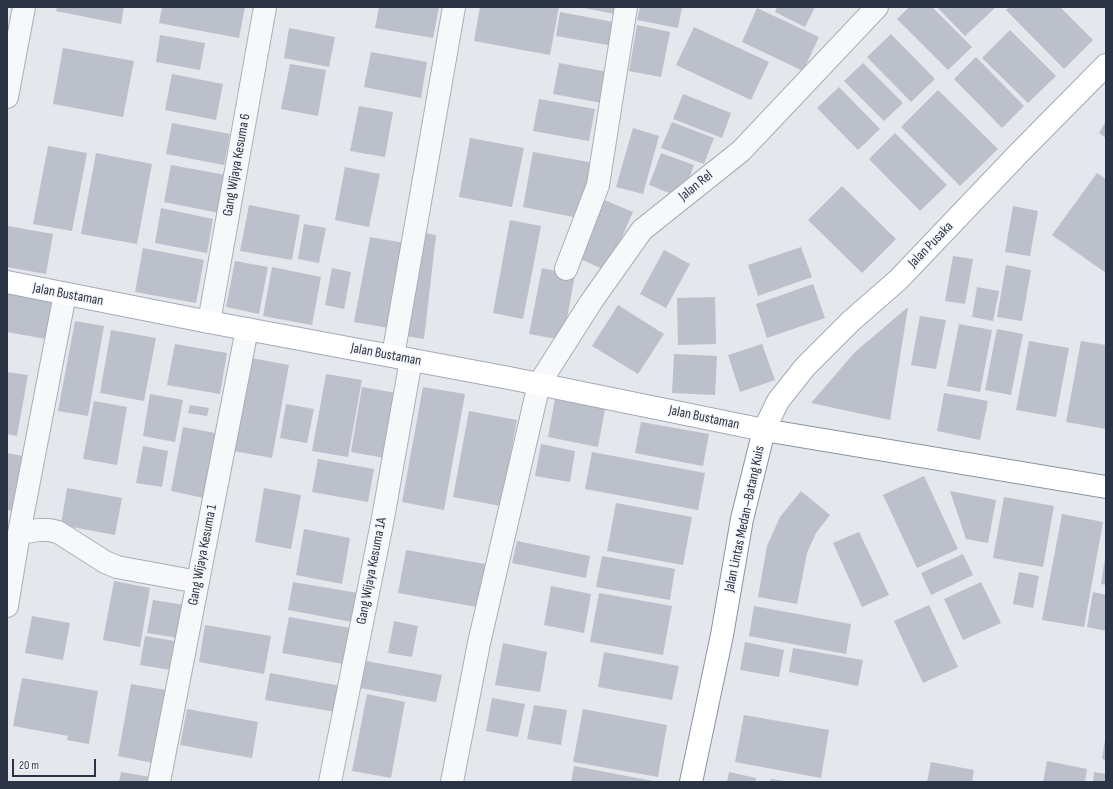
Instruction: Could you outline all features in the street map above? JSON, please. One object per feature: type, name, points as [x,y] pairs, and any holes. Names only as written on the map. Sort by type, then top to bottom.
[{"type":"main road","name":"Jalan Pusaka","points":[[764,430],[778,401],[805,367],[851,321],[898,280],[1020,152],[1106,65]]},
{"type":"main road","name":"Jalan Bustaman","points":[[7,282],[209,322],[539,384],[764,430]]},
{"type":"main road","name":"Jalan Lintas Medan–Batang Kuis","points":[[691,782],[722,635],[742,520],[764,430],[1106,487]]},
{"type":"street","points":[[7,97],[24,7]]},
{"type":"street","name":"Gang Wijaya Kesuma 6","points":[[209,322],[265,7]]},
{"type":"street","name":"Gang Wijaya Kesuma 1A","points":[[330,782],[383,518],[402,358],[454,7]]},
{"type":"street","points":[[566,270],[598,185],[626,7]]},
{"type":"street","name":"Jalan Rel","points":[[452,782],[479,643],[539,384],[591,302],[642,230],[741,151],[877,7]]},
{"type":"street","points":[[7,606],[19,533],[65,294]]},
{"type":"street","name":"Gang Wijaya Kesuma 1","points":[[159,782],[247,329]]},
{"type":"street","points":[[19,533],[39,530],[58,532],[105,562],[117,567],[198,582]]},
{"type":"building","points":[[57,7],[124,7],[121,24],[56,11]]},
{"type":"building","points":[[162,7],[245,7],[239,38],[159,23]]},
{"type":"building","points":[[379,7],[439,7],[433,38],[375,28]]},
{"type":"building","points":[[480,7],[559,7],[550,55],[474,41]]},
{"type":"building","points":[[579,7],[622,7],[620,15]]},
{"type":"building","points":[[640,7],[682,7],[678,28],[637,20]]},
{"type":"building","points":[[777,7],[815,7],[805,27],[775,12]]},
{"type":"building","points":[[909,7],[932,7],[972,47],[948,70],[897,19]]},
{"type":"building","points":[[937,7],[996,7],[965,36]]},
{"type":"building","points":[[1009,7],[1060,7],[1093,40],[1064,69],[1006,10]]},
{"type":"building","points":[[757,8],[819,37],[803,71],[742,42]]},
{"type":"building","points":[[560,12],[619,23],[614,46],[556,36]]},
{"type":"building","points":[[637,25],[670,32],[661,77],[629,71]]},
{"type":"building","points":[[694,27],[769,62],[751,100],[676,65]]},
{"type":"building","points":[[289,28],[335,37],[329,67],[284,58]]},
{"type":"building","points":[[1010,30],[1056,76],[1028,103],[982,58]]},
{"type":"building","points":[[891,34],[935,79],[911,102],[867,57]]},
{"type":"building","points":[[160,35],[205,43],[200,70],[156,62]]},
{"type":"building","points":[[63,48],[134,61],[123,117],[53,104]]},
{"type":"building","points":[[371,52],[427,62],[421,98],[364,87]]},
{"type":"building","points":[[976,57],[1024,106],[1002,128],[954,79]]},
{"type":"building","points":[[559,63],[608,72],[602,103],[553,94]]},
{"type":"building","points":[[863,63],[903,103],[884,121],[844,81]]},
{"type":"building","points":[[290,64],[326,70],[318,116],[281,109]]},
{"type":"building","points":[[172,74],[223,84],[216,120],[165,110]]},
{"type":"building","points":[[839,87],[880,129],[858,150],[817,108]]},
{"type":"building","points":[[938,90],[998,149],[960,186],[901,127]]},
{"type":"building","points":[[683,94],[731,113],[722,138],[673,119]]},
{"type":"building","points":[[539,99],[595,109],[589,141],[533,131]]},
{"type":"building","points":[[359,106],[393,112],[385,157],[350,151]]},
{"type":"building","points":[[1106,121],[1106,138],[1099,133]]},
{"type":"building","points":[[672,122],[714,138],[704,164],[661,148]]},
{"type":"building","points":[[172,123],[230,134],[224,165],[166,154]]},
{"type":"building","points":[[633,128],[659,136],[643,194],[616,187]]},
{"type":"building","points":[[895,133],[947,185],[920,211],[869,159]]},
{"type":"building","points":[[470,138],[524,148],[512,207],[459,197]]},
{"type":"building","points":[[48,146],[87,153],[72,231],[33,224]]},
{"type":"building","points":[[533,152],[594,163],[584,219],[523,207]]},
{"type":"building","points":[[96,153],[152,164],[137,244],[81,234]]},
{"type":"building","points":[[661,153],[694,165],[682,198],[649,185]]},
{"type":"building","points":[[171,165],[226,175],[219,213],[164,202]]},
{"type":"building","points":[[345,167],[380,174],[369,227],[335,220]]},
{"type":"building","points":[[1097,173],[1106,179],[1106,273],[1052,235]]},
{"type":"building","points":[[842,186],[896,239],[862,273],[808,220]]},
{"type":"building","points":[[602,199],[633,212],[607,271],[576,257]]},
{"type":"building","points":[[249,205],[300,215],[292,260],[240,251]]},
{"type":"building","points":[[1013,206],[1038,211],[1030,256],[1005,252]]},
{"type":"building","points":[[161,208],[213,219],[207,253],[155,243]]},
{"type":"building","points":[[510,220],[541,226],[523,319],[493,313]]},
{"type":"building","points":[[304,224],[326,228],[319,263],[298,259]]},
{"type":"building","points":[[8,226],[53,234],[46,274],[7,267]]},
{"type":"building","points":[[425,233],[436,235],[424,339],[405,336]]},
{"type":"building","points":[[370,237],[411,244],[394,329],[354,322]]},
{"type":"building","points":[[801,247],[812,277],[758,296],[748,265]]},
{"type":"building","points":[[143,248],[204,260],[196,303],[135,292]]},
{"type":"building","points":[[664,250],[690,264],[666,308],[640,294]]},
{"type":"building","points":[[953,256],[973,259],[965,304],[945,301]]},
{"type":"building","points":[[235,261],[268,267],[259,314],[226,307]]},
{"type":"building","points":[[1006,265],[1031,270],[1022,321],[997,317]]},
{"type":"building","points":[[272,267],[321,277],[312,325],[263,316]]},
{"type":"building","points":[[332,268],[351,272],[344,309],[325,305]]},
{"type":"building","points":[[542,268],[575,275],[563,340],[529,334]]},
{"type":"building","points":[[813,284],[825,318],[767,338],[756,304]]},
{"type":"building","points":[[977,287],[999,291],[993,321],[972,317]]},
{"type":"building","points":[[7,293],[53,302],[46,339],[7,332]]},
{"type":"building","points":[[715,297],[716,344],[678,345],[677,298]]},
{"type":"building","points":[[618,305],[664,334],[638,374],[592,346]]},
{"type":"building","points":[[908,307],[890,420],[811,403],[855,352]]},
{"type":"building","points":[[920,316],[946,320],[936,369],[911,365]]},
{"type":"building","points":[[75,321],[104,326],[88,416],[58,411]]},
{"type":"building","points":[[959,324],[992,330],[980,392],[947,386]]},
{"type":"building","points":[[997,329],[1023,334],[1011,395],[985,390]]},
{"type":"building","points":[[111,330],[156,338],[144,401],[100,393]]},
{"type":"building","points":[[1029,341],[1069,348],[1056,417],[1016,410]]},
{"type":"building","points":[[1081,341],[1106,345],[1106,429],[1066,422]]},
{"type":"building","points":[[175,344],[227,353],[220,394],[167,385]]},
{"type":"building","points":[[762,344],[775,380],[740,392],[728,355]]},
{"type":"building","points":[[674,354],[717,356],[715,395],[672,393]]},
{"type":"building","points":[[251,358],[289,365],[272,458],[234,451]]},
{"type":"building","points":[[7,372],[28,375],[17,436],[7,434]]},
{"type":"building","points":[[326,374],[362,380],[348,457],[312,451]]},
{"type":"building","points":[[362,387],[402,394],[390,459],[351,452]]},
{"type":"building","points":[[423,387],[465,394],[444,510],[402,502]]},
{"type":"building","points":[[944,393],[988,401],[980,440],[937,431]]},
{"type":"building","points":[[150,394],[183,400],[175,442],[143,436]]},
{"type":"building","points":[[555,399],[605,409],[598,447],[548,437]]},
{"type":"building","points":[[94,401],[127,407],[117,465],[83,459]]},
{"type":"building","points":[[286,404],[314,409],[307,443],[280,438]]},
{"type":"building","points":[[190,405],[209,408],[207,416],[188,413]]},
{"type":"building","points":[[469,411],[517,420],[501,506],[453,497]]},
{"type":"building","points":[[641,422],[709,434],[703,466],[635,453]]},
{"type":"building","points":[[183,427],[215,433],[204,498],[171,491]]},
{"type":"building","points":[[541,444],[575,451],[570,482],[535,476]]},
{"type":"building","points":[[143,446],[168,451],[162,487],[136,483]]},
{"type":"building","points":[[592,452],[705,473],[698,510],[585,489]]},
{"type":"building","points":[[7,453],[28,457],[18,512],[7,510]]},
{"type":"building","points":[[318,459],[374,469],[368,502],[312,492]]},
{"type":"building","points":[[924,476],[958,549],[917,568],[883,495]]},
{"type":"building","points":[[67,488],[122,498],[115,535],[61,525]]},
{"type":"building","points":[[264,488],[301,495],[291,549],[255,542]]},
{"type":"building","points":[[801,491],[830,515],[816,533],[807,553],[797,604],[758,597],[767,546],[780,517]]},
{"type":"building","points":[[950,491],[996,500],[988,543],[966,539]]},
{"type":"building","points":[[1004,497],[1054,506],[1043,567],[993,558]]},
{"type":"building","points":[[616,503],[692,517],[683,565],[607,551]]},
{"type":"building","points":[[1062,514],[1103,522],[1084,627],[1042,620]]},
{"type":"building","points":[[304,529],[350,538],[342,584],[296,575]]},
{"type":"building","points":[[859,532],[889,595],[862,607],[833,543]]},
{"type":"building","points":[[517,541],[590,556],[586,578],[512,563]]},
{"type":"building","points":[[406,550],[485,564],[477,607],[398,593]]},
{"type":"building","points":[[963,554],[973,575],[931,595],[921,573]]},
{"type":"building","points":[[602,556],[675,569],[670,600],[596,587]]},
{"type":"building","points":[[1106,558],[1106,585],[1101,584]]},
{"type":"building","points":[[1019,572],[1039,576],[1033,608],[1013,604]]},
{"type":"building","points":[[114,581],[150,588],[140,647],[103,640]]},
{"type":"building","points":[[293,582],[358,593],[352,622],[288,610]]},
{"type":"building","points":[[981,582],[1001,623],[963,640],[944,599]]},
{"type":"building","points":[[551,586],[591,594],[584,633],[544,625]]},
{"type":"building","points":[[1093,592],[1106,595],[1106,631],[1087,627]]},
{"type":"building","points":[[599,593],[672,606],[663,655],[590,642]]},
{"type":"building","points":[[153,600],[191,606],[185,639],[147,633]]},
{"type":"building","points":[[929,605],[958,667],[923,683],[894,621]]},
{"type":"building","points":[[754,606],[851,624],[846,654],[749,636]]},
{"type":"building","points":[[32,616],[70,623],[63,660],[25,653]]},
{"type":"building","points":[[289,617],[350,628],[343,664],[282,653]]},
{"type":"building","points":[[394,621],[418,626],[412,657],[388,653]]},
{"type":"building","points":[[205,625],[271,636],[264,674],[199,662]]},
{"type":"building","points":[[145,636],[181,642],[177,671],[140,665]]},
{"type":"building","points":[[745,642],[784,650],[779,677],[740,670]]},
{"type":"building","points":[[503,643],[547,652],[540,692],[495,685]]},
{"type":"building","points":[[793,648],[863,660],[858,686],[789,672]]},
{"type":"building","points":[[604,652],[679,666],[672,700],[598,687]]},
{"type":"building","points":[[366,661],[442,675],[436,702],[360,688]]},
{"type":"building","points":[[270,673],[341,686],[336,712],[265,700]]},
{"type":"building","points":[[22,678],[98,691],[89,744],[67,740],[68,736],[13,726]]},
{"type":"building","points":[[131,684],[166,690],[153,763],[118,756]]},
{"type":"building","points":[[367,694],[405,702],[391,778],[352,771]]},
{"type":"building","points":[[492,698],[525,704],[518,737],[486,731]]},
{"type":"building","points":[[534,705],[567,710],[561,745],[527,739]]},
{"type":"building","points":[[187,709],[258,722],[252,758],[180,745]]},
{"type":"building","points":[[583,709],[667,725],[658,777],[573,762]]},
{"type":"building","points":[[744,715],[829,730],[821,778],[735,762]]},
{"type":"building","points":[[1106,740],[1106,760],[1102,759]]},
{"type":"building","points":[[1047,761],[1087,769],[1085,782],[1043,782]]},
{"type":"building","points":[[931,762],[974,770],[972,782],[927,782]]},
{"type":"building","points":[[574,766],[653,781],[653,782],[571,782]]},
{"type":"building","points":[[121,772],[156,778],[155,782],[119,782]]},
{"type":"building","points":[[729,772],[756,778],[755,782],[727,782]]},
{"type":"building","points":[[1094,772],[1106,774],[1106,782],[1093,782]]},
{"type":"building","points":[[771,779],[784,781],[784,782],[770,782]]}]
